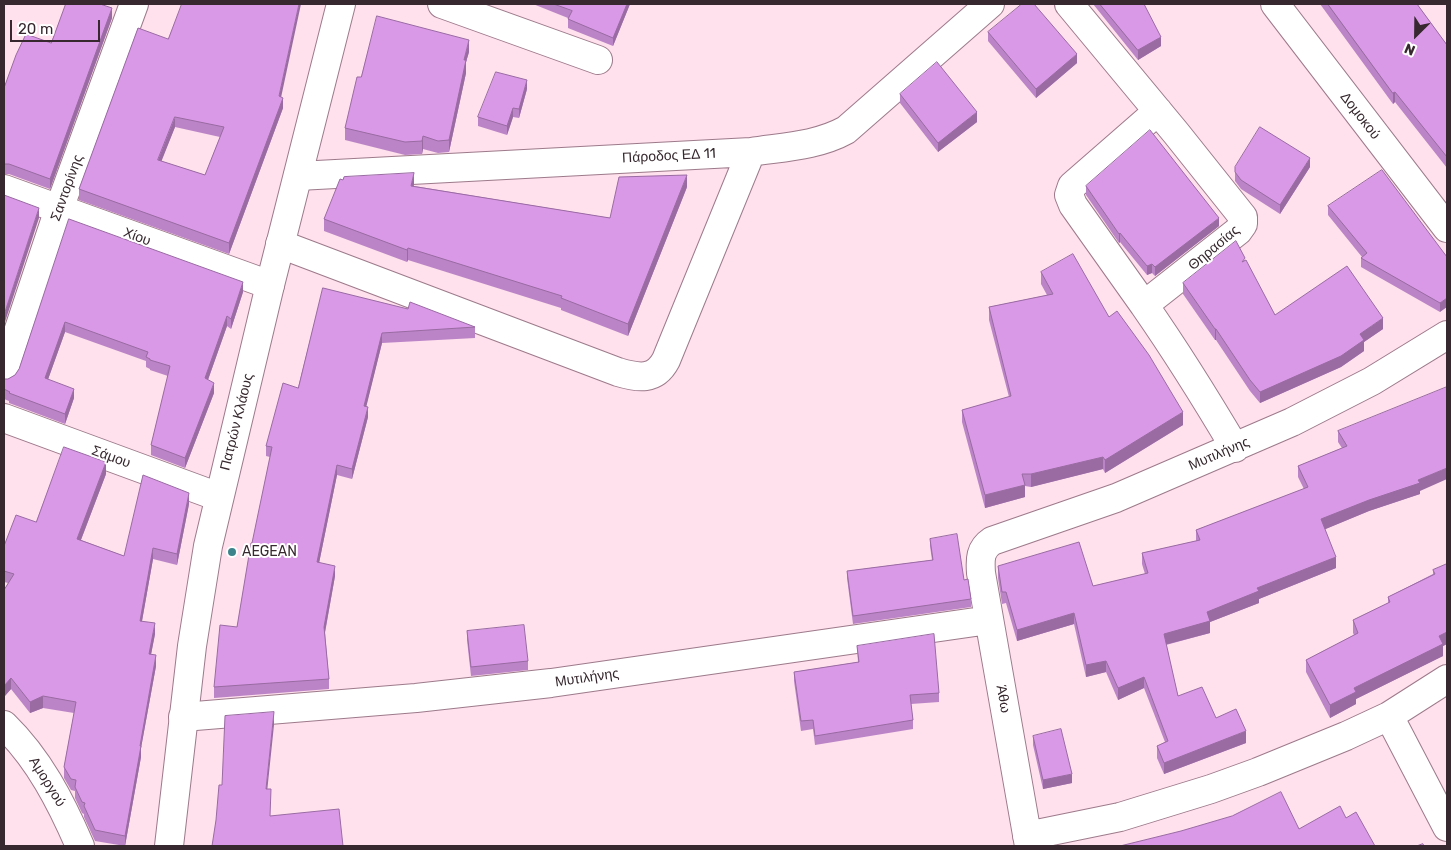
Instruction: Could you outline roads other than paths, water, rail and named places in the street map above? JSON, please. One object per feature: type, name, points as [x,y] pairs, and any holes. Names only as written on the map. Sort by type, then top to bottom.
[{"type":"street","name":"Πατρών Κλάους","points":[[169,846],[183,717],[208,546],[280,244],[341,4]]},
{"type":"street","points":[[442,4],[598,60]]},
{"type":"street","name":"Πάροδος ΕΔ 11","points":[[298,176],[751,152],[817,142],[834,137],[846,130],[990,4]]},
{"type":"street","name":"Θηρασίας","points":[[1069,4],[1243,216],[1243,224],[1238,231],[1144,305]]},
{"type":"street","name":"Δομοκού","points":[[1275,4],[1447,228]]},
{"type":"street","name":"Σαντορίνης","points":[[4,374],[130,5]]},
{"type":"street","points":[[1158,111],[1072,186],[1069,195],[1072,205],[1195,380],[1234,448]]},
{"type":"street","points":[[280,244],[618,372],[635,376],[652,376],[666,360],[751,152]]},
{"type":"street","name":"Χίου","points":[[4,189],[270,285]]},
{"type":"street","name":"Μυτιλήνης","points":[[982,551],[992,541],[1116,498],[1292,422],[1372,382],[1447,336]]},
{"type":"street","name":"Σάμου","points":[[4,418],[219,497]]},
{"type":"street","name":"Άθω","points":[[982,551],[981,573],[1028,841]]},
{"type":"street","name":"Μυτιλήνης","points":[[183,717],[416,698],[551,683],[990,620]]},
{"type":"street","points":[[1028,841],[1120,817],[1212,789],[1258,772],[1388,716],[1447,679]]},
{"type":"street","points":[[1388,716],[1447,827]]},
{"type":"street","name":"Αμοργού","points":[[4,725],[19,740],[50,784],[63,807],[80,846]]},
{"type":"place","name":"AEGEAN","points":[[232,552]]}]
